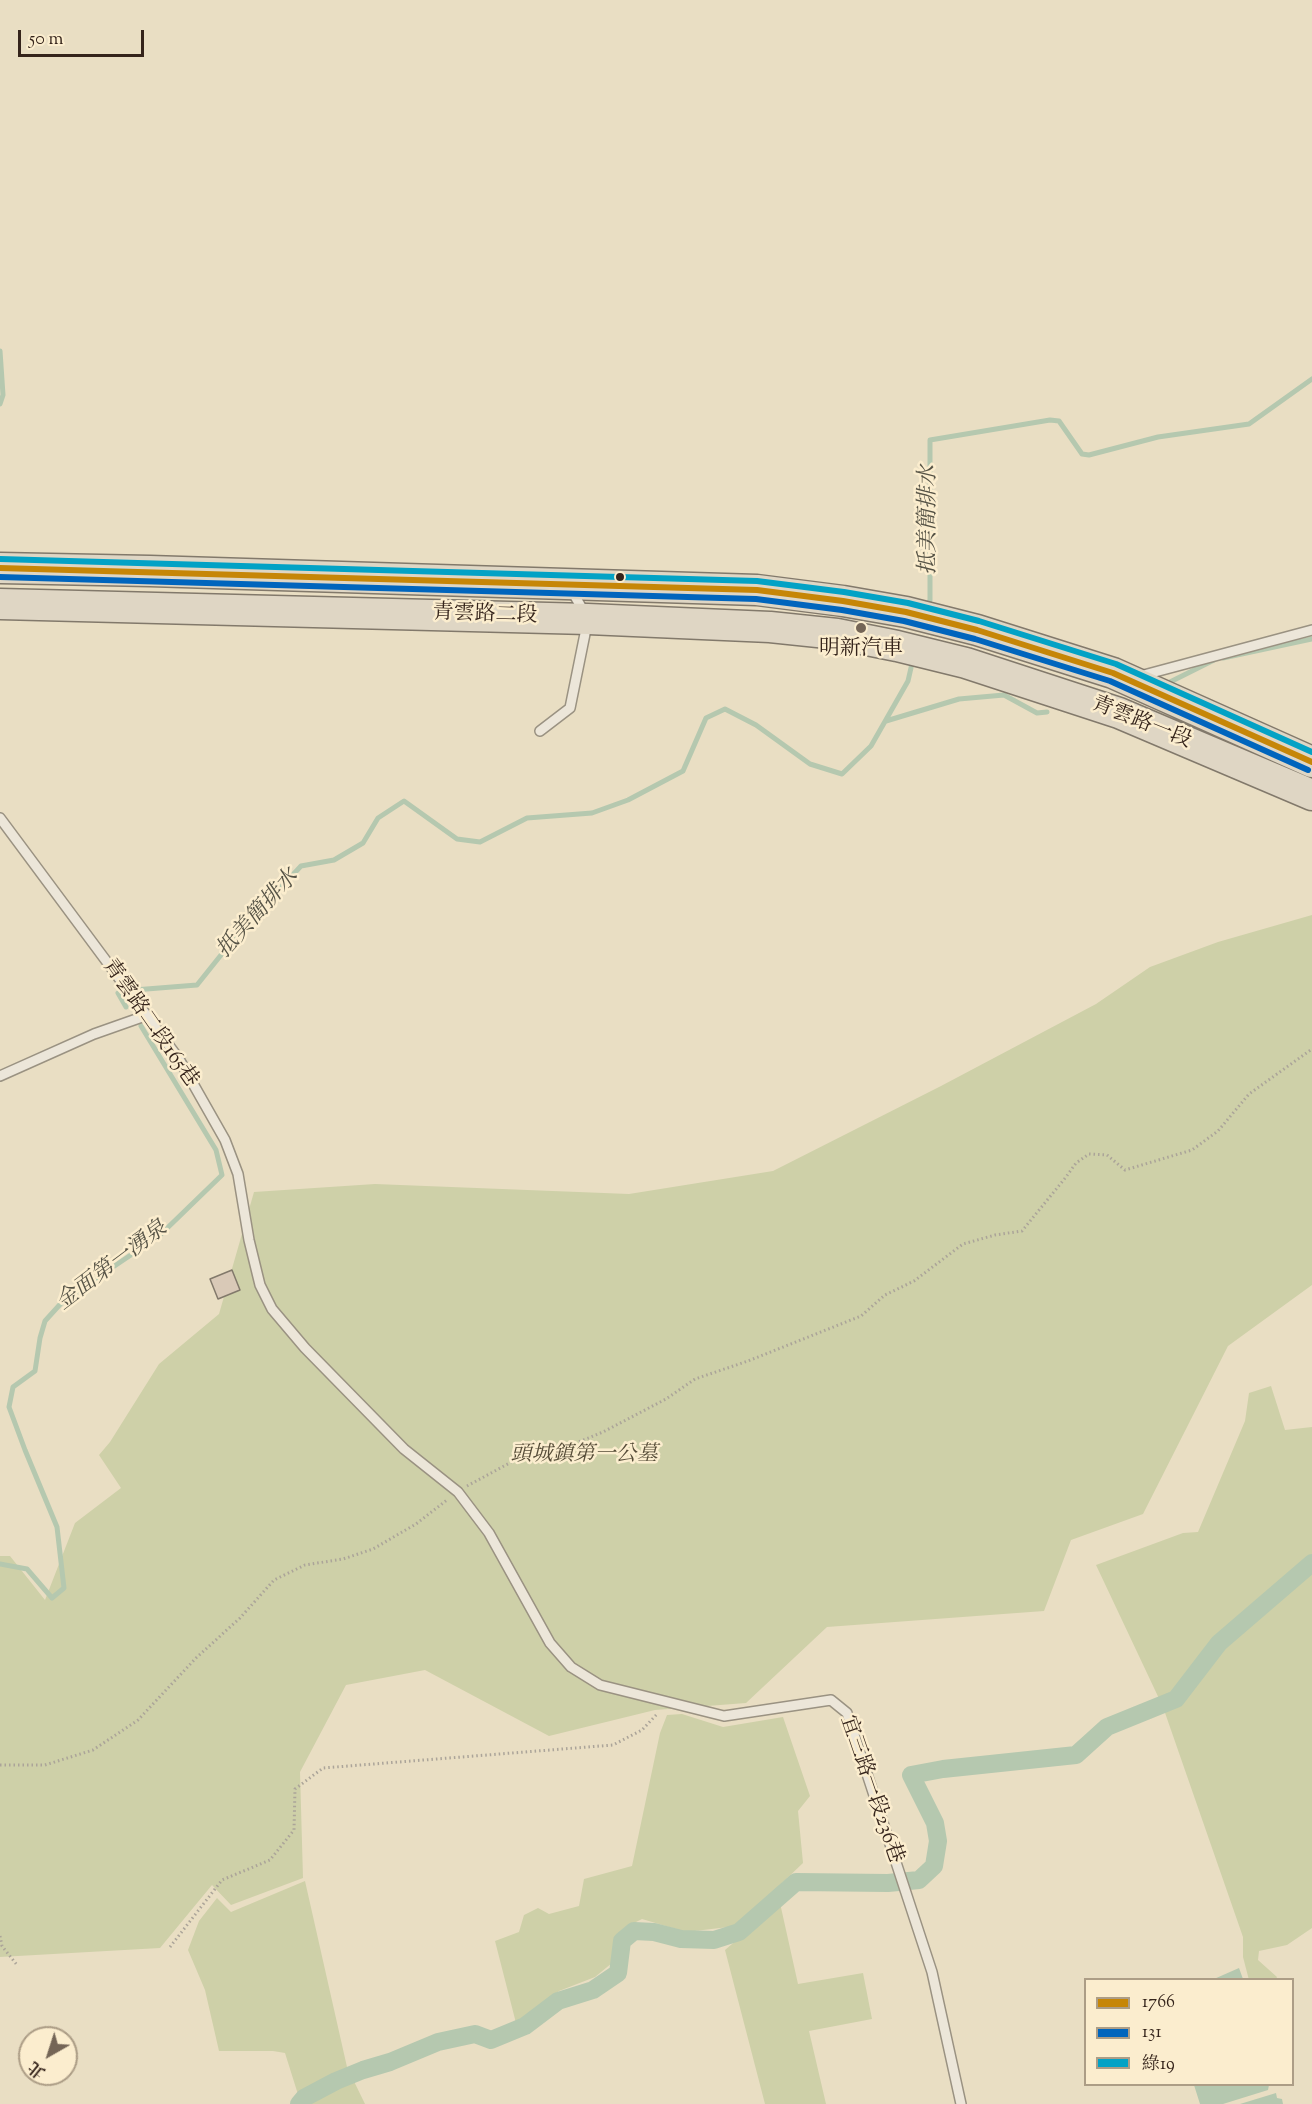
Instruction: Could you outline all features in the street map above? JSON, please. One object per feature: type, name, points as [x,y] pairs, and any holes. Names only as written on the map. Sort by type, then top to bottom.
[{"type":"main road","name":"青雲路二段","points":[[0,568],[757,590],[906,612],[977,630]]},
{"type":"main road","name":"青雲路二段","points":[[0,604],[588,619],[770,627],[837,634],[966,663]]},
{"type":"main road","name":"青雲路一段","points":[[977,630],[1113,673],[1312,762]]},
{"type":"main road","name":"青雲路一段","points":[[966,663],[1119,713],[1312,795]]},
{"type":"lane","points":[[540,731],[570,708],[588,619],[568,583]]},
{"type":"lane","points":[[1128,680],[1312,630]]},
{"type":"lane","name":"青雲路二段165巷","points":[[0,818],[179,1059],[225,1140],[238,1174],[249,1240],[260,1286],[272,1309],[305,1348],[396,1441],[458,1492]]},
{"type":"lane","points":[[0,1076],[85,1038],[145,1016]]},
{"type":"lane","name":"宜三路一段236巷","points":[[458,1492],[489,1533],[550,1643],[571,1667],[600,1685],[724,1716],[831,1700],[847,1713],[932,1972],[961,2104]]},
{"type":"path","points":[[0,1765],[45,1765],[93,1750],[138,1720],[196,1658],[240,1618],[274,1580],[305,1565],[343,1559],[373,1549],[416,1524],[458,1492],[518,1459],[559,1450],[603,1432],[666,1399],[695,1378],[748,1361],[861,1316],[885,1295],[914,1281],[963,1244],[1022,1231],[1076,1163],[1089,1154],[1107,1155],[1125,1170],[1192,1150],[1218,1131],[1249,1094],[1312,1049]]},
{"type":"path","points":[[170,1947],[222,1880],[270,1860],[294,1830],[295,1789],[323,1768],[613,1745],[642,1730],[667,1703]]},
{"type":"path","points":[[0,1936],[2,1946],[17,1965]]},
{"type":"green space","name":"頭城鎮第一公墓","points":[[1312,915],[1312,1285],[1228,1346],[1143,1514],[1071,1540],[1044,1611],[827,1627],[746,1703],[655,1710],[549,1736],[425,1670],[346,1685],[300,1772],[303,1878],[231,1905],[212,1885],[160,1948],[0,1957],[0,1556],[10,1556],[45,1600],[75,1523],[121,1488],[99,1455],[110,1442],[159,1364],[219,1314],[254,1192],[375,1184],[629,1194],[773,1171],[1096,1004],[1150,967],[1218,942]]},
{"type":"green space","points":[[1271,1386],[1285,1430],[1312,1427],[1312,1928],[1287,1945],[1259,1951],[1258,1960],[1276,1978],[1248,1978],[1243,1957],[1243,1937],[1163,1707],[1096,1565],[1183,1533],[1198,1532],[1245,1421],[1249,1393]]},
{"type":"green space","points":[[682,1714],[723,1727],[783,1717],[810,1796],[798,1811],[803,1863],[737,1926],[686,1932],[642,1919],[624,1928],[612,1963],[595,1977],[559,1991],[516,2023],[495,1941],[519,1932],[524,1915],[538,1908],[549,1914],[579,1906],[584,1879],[632,1866],[660,1733],[667,1715]]},
{"type":"green space","points":[[305,1881],[347,2067],[365,2104],[301,2104],[285,2053],[219,2051],[205,1990],[188,1950],[199,1921],[217,1898],[231,1912]]},
{"type":"green space","points":[[780,1903],[798,1984],[863,1973],[872,2019],[809,2031],[826,2104],[765,2104],[725,1950]]},
{"type":"shaded area","points":[[1239,1968],[1243,1978],[1216,1978]]},
{"type":"shaded area","points":[[1195,2086],[1269,2086],[1268,2090],[1223,2104],[1200,2104]]},
{"type":"shaded area","points":[[1276,2093],[1277,2098],[1282,2099],[1283,2104],[1240,2104]]},
{"type":"building","points":[[232,1270],[240,1290],[218,1299],[210,1279]]},
{"type":"waterway","points":[[0,351],[3,395],[0,404]]},
{"type":"waterway","name":"抵美簡排水","points":[[927,609],[930,600],[930,440],[1050,420],[1059,421],[1082,454],[1089,455],[1158,437],[1249,424],[1312,379]]},
{"type":"waterway","points":[[1223,658],[1312,639]]},
{"type":"waterway","name":"抵美簡排水","points":[[134,990],[197,985],[237,935],[301,866],[334,860],[363,843],[378,818],[404,801],[457,839],[480,842],[527,818],[592,813],[628,800],[683,771],[706,718],[725,709],[756,725],[810,764],[842,774],[871,746],[908,681],[913,659]]},
{"type":"waterway","points":[[1170,682],[1214,660]]},
{"type":"waterway","points":[[886,721],[959,699],[1004,695],[1037,713],[1047,712]]},
{"type":"waterway","name":"金面第一湧泉","points":[[118,993],[126,1007]]},
{"type":"waterway","name":"金面第一湧泉","points":[[0,1564],[27,1569],[52,1598],[64,1588],[57,1527],[9,1407],[13,1387],[35,1371],[45,1321],[64,1300],[159,1236],[222,1175],[216,1150],[141,1026]]},
{"type":"waterway","points":[[299,2104],[304,2098],[336,2081],[438,2042],[475,2034],[491,2040],[525,2026],[558,2001],[593,1990],[618,1973],[622,1941],[634,1931],[654,1932],[681,1939],[714,1940],[739,1932],[796,1882],[888,1883],[919,1880],[934,1866],[938,1841],[935,1823],[911,1775],[943,1769],[1076,1755],[1107,1727],[1176,1699],[1219,1643],[1312,1563]]},
{"type":"transit line","name":"綠19","points":[[0,559],[757,581],[844,592],[908,603],[979,621],[1116,664],[1312,752]]},
{"type":"transit line","name":"1766","points":[[0,568],[757,590],[843,601],[906,612],[977,630],[1113,673],[1312,762]]},
{"type":"transit line","name":"131","points":[[0,577],[756,599],[842,610],[904,621],[975,639],[1110,681],[1308,770]]},
{"type":"place","name":"明新汽車","points":[[861,628]]}]
